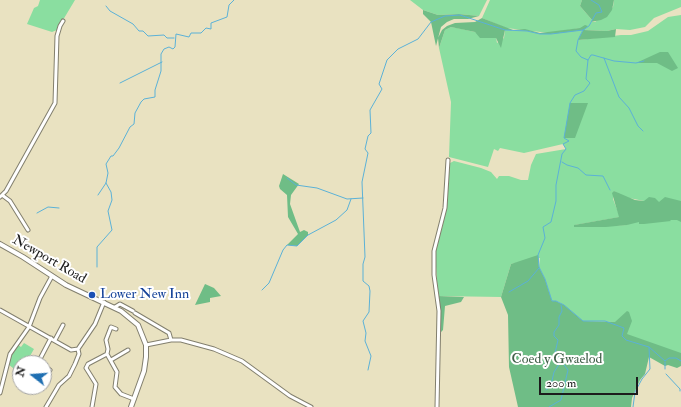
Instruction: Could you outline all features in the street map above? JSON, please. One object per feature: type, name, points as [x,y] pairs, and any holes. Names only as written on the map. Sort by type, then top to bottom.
[{"type":"street","points":[[28,230],[10,201],[1,196],[55,103],[57,36],[63,21]]},
{"type":"street","points":[[437,407],[439,311],[434,275],[434,251],[445,208],[448,160]]},
{"type":"street","name":"Newport Road","points":[[0,244],[66,285],[114,307],[131,318],[138,325],[146,345]]},
{"type":"street","points":[[0,394],[10,354],[29,327],[40,298],[52,276]]},
{"type":"street","points":[[46,407],[60,385],[69,376],[79,354],[78,350],[95,324],[104,302]]},
{"type":"street","points":[[114,307],[120,304],[134,312],[169,333],[171,340]]},
{"type":"street","points":[[0,310],[71,350],[78,350]]},
{"type":"street","points":[[55,340],[63,325]]},
{"type":"street","points":[[116,329],[110,327],[106,340],[108,349],[107,354],[117,372],[115,387],[121,394],[134,399]]},
{"type":"street","points":[[42,355],[51,338]]},
{"type":"street","points":[[131,407],[144,371],[146,345],[171,340],[181,340],[214,349],[235,358],[290,396],[311,407]]},
{"type":"street","points":[[111,360],[128,350]]},
{"type":"street","points":[[92,407],[96,384],[86,368],[88,364],[107,354]]},
{"type":"green space","points":[[40,0],[75,0],[57,30],[52,32],[27,24],[34,8],[38,6]]},
{"type":"green space","points":[[410,0],[487,0],[479,16],[459,14],[438,15],[423,10]]},
{"type":"green space","points":[[490,0],[582,0],[580,6],[592,20],[591,22],[595,22],[613,7],[614,0],[681,0],[681,7],[654,18],[645,27],[630,30],[583,30],[579,40],[631,35],[648,31],[668,17],[681,15],[681,361],[626,340],[615,322],[583,321],[559,302],[552,301],[545,279],[539,267],[540,258],[511,264],[501,297],[438,296],[435,251],[443,225],[448,164],[454,161],[481,168],[491,172],[497,179],[499,176],[509,176],[521,180],[528,180],[531,165],[536,154],[566,149],[563,144],[524,153],[500,148],[498,151],[494,149],[488,167],[449,157],[451,102],[439,48],[445,30],[451,27],[475,32],[488,38],[496,37],[497,43],[504,38],[505,30],[551,34],[581,28],[549,33],[506,28],[482,18]],"holes":[[[614,191],[624,197],[644,201],[627,225],[574,227],[575,225],[620,217],[613,199]]]},
{"type":"green space","points":[[582,0],[614,0],[612,10],[607,17],[591,22],[592,20],[580,6]]},
{"type":"green space","points":[[423,10],[438,15],[459,14],[479,16],[468,19],[454,19],[447,22],[441,27],[436,46],[431,22],[423,14]]},
{"type":"green space","points":[[482,18],[513,30],[525,29],[540,33],[580,28],[585,25],[588,26],[584,30],[607,31],[616,29],[615,37],[578,40],[583,30],[540,34],[527,31],[505,30],[501,48],[496,38],[480,38],[475,32],[451,27],[445,30],[439,48],[438,38],[442,30],[447,26],[455,23],[475,22]]},
{"type":"green space","points":[[660,52],[668,52],[678,68],[672,71],[657,63],[636,63]]},
{"type":"green space","points":[[570,103],[588,103],[575,138],[564,138]]},
{"type":"green space","points":[[283,174],[299,184],[291,195],[290,204],[300,232],[304,230],[308,232],[308,235],[297,246],[287,245],[298,234],[288,217],[287,195],[280,189],[279,186]]},
{"type":"green space","points":[[614,191],[635,200],[644,201],[649,197],[655,198],[659,202],[665,197],[681,201],[681,222],[677,220],[670,220],[671,221],[644,224],[639,224],[639,222],[606,227],[574,227],[574,225],[619,217],[612,193]]},
{"type":"green space","name":"Coed y Gwaelod","points":[[538,255],[539,267],[545,279],[552,301],[556,301],[564,305],[583,321],[615,322],[627,311],[629,312],[632,321],[627,334],[681,353],[681,366],[677,368],[668,365],[665,366],[649,357],[645,374],[640,380],[632,398],[631,407],[518,407],[509,367],[508,315],[501,297],[511,264]]},
{"type":"green space","points":[[205,284],[214,288],[221,296],[210,298],[210,302],[195,305]]},
{"type":"green space","points":[[438,296],[464,297],[461,302],[445,306],[443,330],[440,333]]},
{"type":"green space","points":[[24,343],[34,349],[31,355],[12,355],[12,367],[8,364],[10,354],[17,344],[21,347]]},
{"type":"waterway","points":[[98,195],[106,183],[108,173],[106,164],[119,148],[130,127],[134,124],[135,113],[141,102],[144,99],[155,97],[155,90],[161,71],[161,54],[164,49],[169,47],[173,49],[175,47],[176,34],[189,37],[191,33],[201,33],[206,28],[211,29],[211,23],[227,17],[229,5],[234,0]]},
{"type":"waterway","points":[[591,0],[599,5],[602,12],[596,13],[589,26],[583,30],[578,40],[576,51],[581,57],[588,60],[586,79],[590,83],[584,91],[575,95],[570,103],[564,138],[569,141],[563,144],[566,149],[562,154],[556,185],[556,201],[551,222],[543,227],[545,238],[538,255],[539,267],[545,279],[552,301],[556,301],[564,305],[583,321],[605,321],[624,328],[622,336],[626,340],[649,347],[665,361],[669,358],[676,358],[681,361]]},
{"type":"waterway","points":[[106,6],[110,11],[133,24],[139,31],[143,31],[148,36],[164,35],[167,38],[174,38]]},
{"type":"waterway","points":[[368,370],[371,356],[365,341],[366,333],[363,321],[369,312],[370,291],[369,286],[363,281],[363,264],[365,257],[362,182],[368,153],[365,149],[368,136],[371,133],[370,110],[382,89],[379,84],[387,60],[398,49],[418,39],[431,22],[445,16],[460,15],[505,30],[527,31],[540,34],[583,30]]},
{"type":"waterway","points":[[588,60],[591,55],[593,55],[614,61],[636,63],[644,61]]},
{"type":"waterway","points":[[604,58],[619,97],[629,108],[638,126],[643,131]]},
{"type":"waterway","points":[[120,83],[162,62]]},
{"type":"waterway","points":[[562,162],[578,168],[586,175],[603,176],[610,190]]},
{"type":"waterway","points":[[287,178],[296,185],[317,188],[347,199],[363,198]]},
{"type":"waterway","points":[[97,267],[97,247],[112,230],[108,211],[112,200],[111,192],[106,183]]},
{"type":"waterway","points":[[262,290],[269,283],[283,250],[287,245],[297,246],[308,235],[336,220],[347,210],[351,199]]},
{"type":"waterway","points":[[37,213],[48,207],[59,208]]},
{"type":"waterway","points":[[509,292],[528,281],[539,268]]},
{"type":"waterway","points":[[549,407],[561,400],[568,370],[555,353],[558,340],[554,336],[554,332],[559,325],[559,317],[562,311],[561,305]]},
{"type":"waterway","points":[[633,407],[635,392],[642,379],[650,369],[649,347]]},
{"type":"waterway","points":[[665,362],[665,369]]},
{"type":"waterway","points":[[546,390],[551,385],[554,372],[560,363]]},
{"type":"waterway","points":[[666,374],[680,389],[680,391]]},
{"type":"place","name":"Lower New Inn","points":[[92,295]]}]
